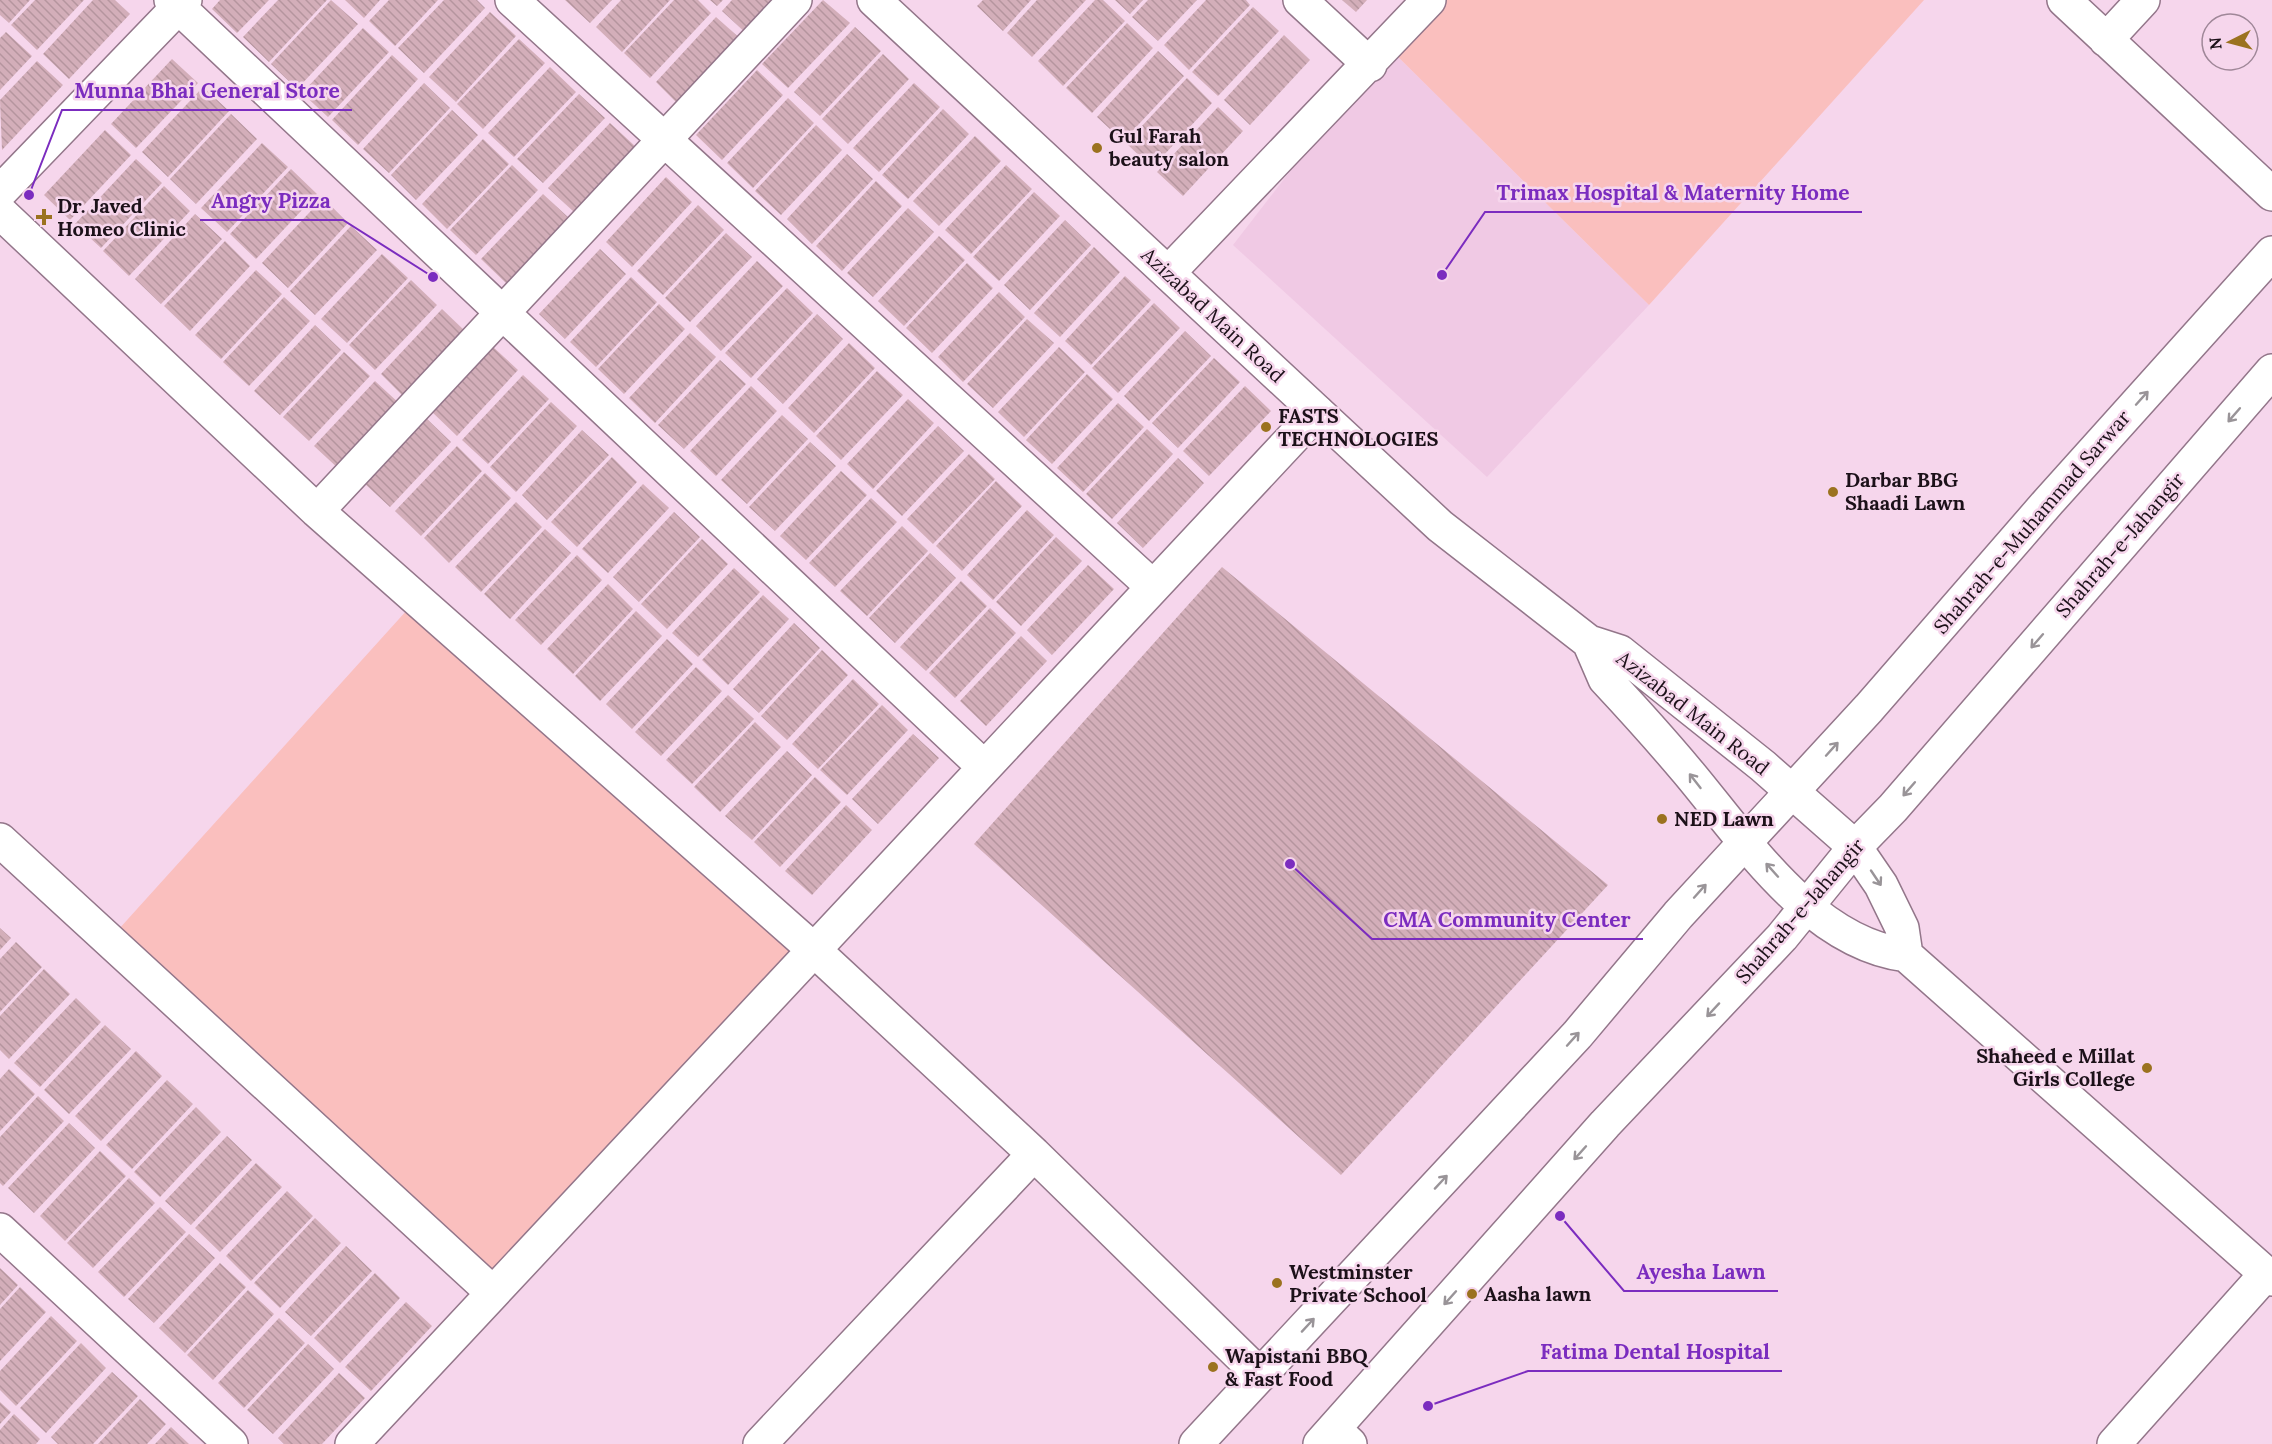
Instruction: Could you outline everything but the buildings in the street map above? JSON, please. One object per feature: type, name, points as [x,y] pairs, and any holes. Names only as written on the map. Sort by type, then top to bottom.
[{"type":"street","points":[[512,0],[1153,587]]},
{"type":"street","points":[[317,511],[795,0]]},
{"type":"street","name":"Azizabad Main Road","points":[[874,0],[1440,526],[1588,642],[1620,652],[1792,792],[1854,847],[1864,859],[1890,903],[1902,928],[1906,955],[1887,953],[1863,945],[1805,908],[1605,679],[1588,642]]},
{"type":"street","points":[[1300,0],[1370,65]]},
{"type":"street","points":[[1168,273],[1370,65],[1429,0]]},
{"type":"street","points":[[2064,0],[2272,194]]},
{"type":"street","points":[[2106,40],[2143,0]]},
{"type":"street","points":[[0,192],[178,2],[503,313],[984,767]]},
{"type":"street","points":[[0,212],[317,511],[814,950],[1034,1154],[1260,1375]]},
{"type":"street","name":"Shahrah-e-Muhammad Sarwar","points":[[1792,792],[2272,253]]},
{"type":"street","name":"Shahrah-e-Jahangir","points":[[1334,1439],[1605,1124],[1782,937],[1854,847],[1893,808],[2272,370]]},
{"type":"street","points":[[352,1444],[1317,412]]},
{"type":"street","points":[[1196,1444],[1577,1035],[1678,915],[1792,792]]},
{"type":"street","points":[[2,847],[493,1293]]},
{"type":"street","points":[[1906,955],[2269,1276],[2114,1444]]},
{"type":"street","points":[[760,1444],[1034,1154]]},
{"type":"street","points":[[0,1230],[231,1444]]},
{"type":"shaded area","points":[[1429,0],[1924,0],[1649,305],[1387,46]]},
{"type":"shaded area","points":[[1387,46],[1649,305],[1487,477],[1233,245]]},
{"type":"shaded area","points":[[417,599],[814,950],[493,1293],[109,940]]},
{"type":"place","name":"Gul Farah beauty salon","points":[[1097,148]]},
{"type":"place","name":"Munna Bhai General Store","points":[[29,195]]},
{"type":"place","name":"Dr. Javed Homeo Clinic","points":[[44,217]]},
{"type":"place","name":"Trimax Hospital & Maternity Home","points":[[1442,275]]},
{"type":"place","name":"Angry Pizza","points":[[433,277]]},
{"type":"place","name":"FASTS TECHNOLOGIES","points":[[1266,427]]},
{"type":"place","name":"Darbar BBG Shaadi Lawn","points":[[1833,492]]},
{"type":"place","name":"NED Lawn","points":[[1662,819]]},
{"type":"place","name":"CMA Community Center","points":[[1290,864]]},
{"type":"place","name":"Shaheed e Millat Girls College","points":[[2147,1068]]},
{"type":"place","name":"Ayesha Lawn","points":[[1560,1216]]},
{"type":"place","name":"Westminster Private School","points":[[1277,1283]]},
{"type":"place","name":"Aasha lawn","points":[[1472,1294]]},
{"type":"place","name":"Wapistani BBQ & Fast Food","points":[[1213,1367]]},
{"type":"place","name":"Fatima Dental Hospital","points":[[1428,1406]]}]
